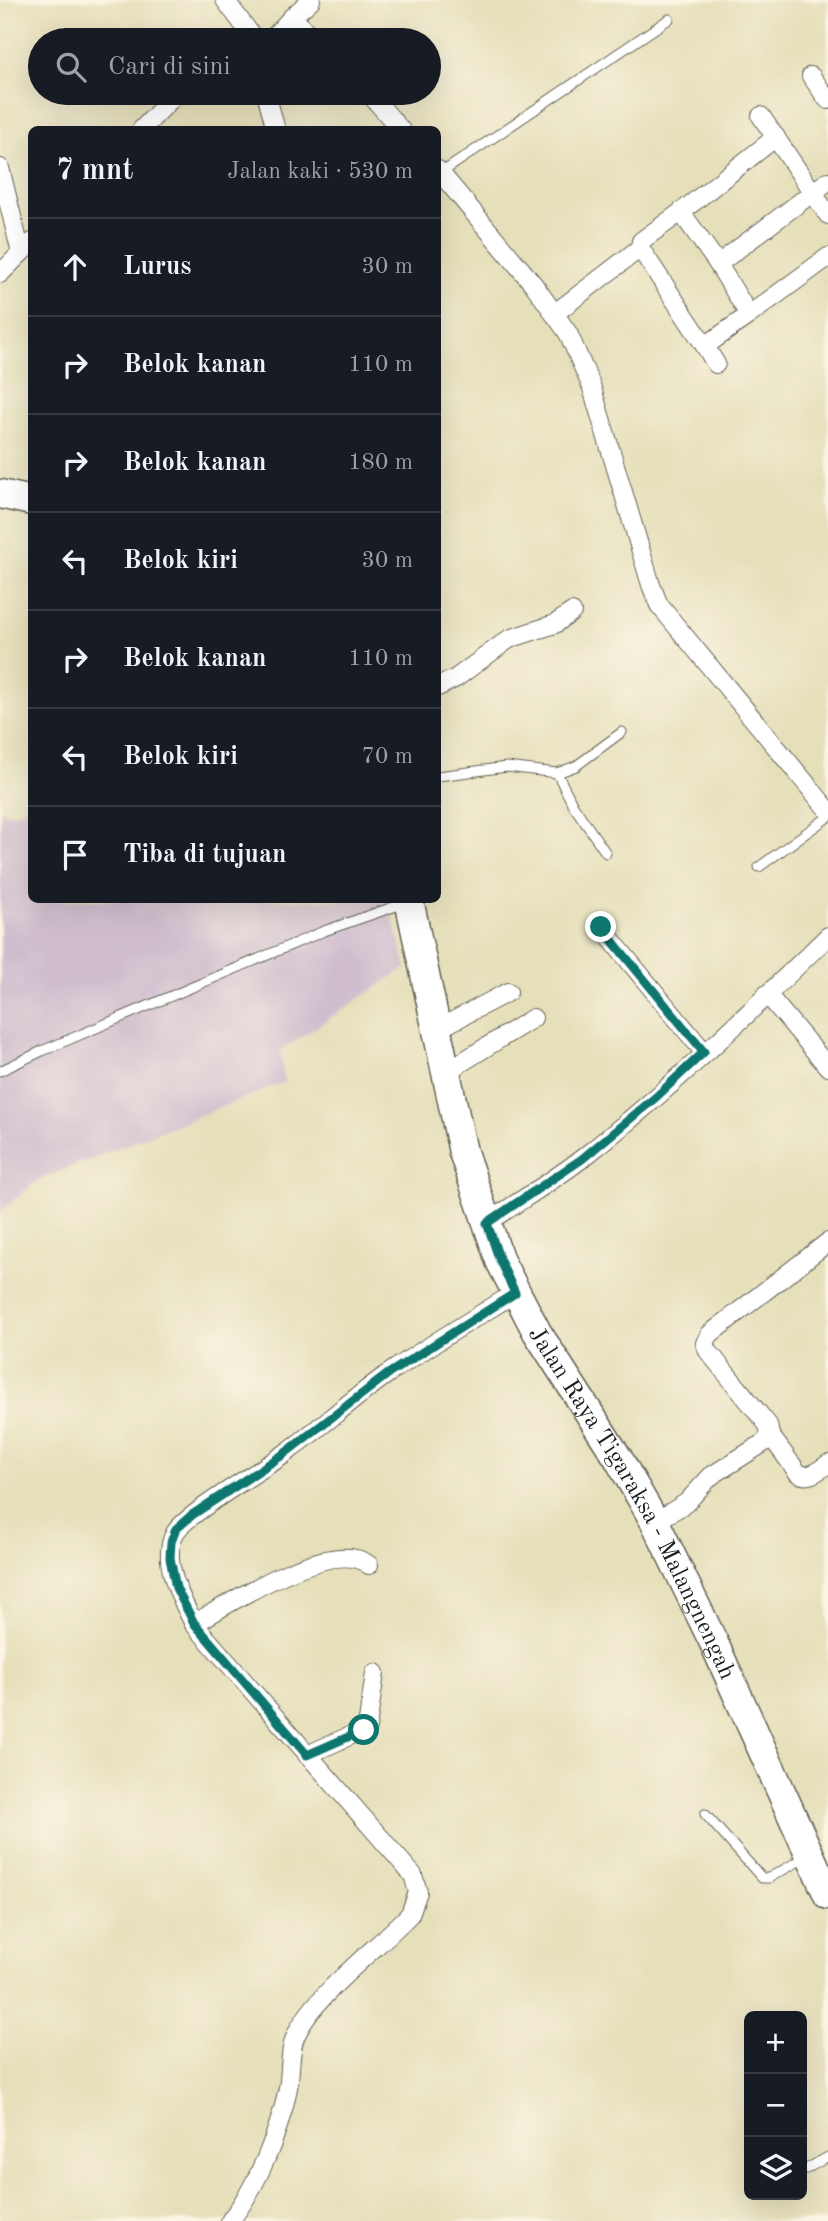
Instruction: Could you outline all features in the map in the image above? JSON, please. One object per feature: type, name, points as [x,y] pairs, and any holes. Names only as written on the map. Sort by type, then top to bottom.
[{"type":"main road","points":[[0,494],[28,500]]},
{"type":"main road","name":"Jalan Raya Tigaraksa - Malangnengah","points":[[410,903],[463,1152],[500,1261],[515,1293],[564,1375],[618,1458],[684,1578],[828,1895]]},
{"type":"street","points":[[226,0],[244,28]]},
{"type":"street","points":[[282,28],[311,0]]},
{"type":"street","points":[[292,17],[303,28]]},
{"type":"street","points":[[811,76],[828,100]]},
{"type":"street","points":[[145,126],[165,105]]},
{"type":"street","points":[[269,105],[275,126]]},
{"type":"street","points":[[379,105],[398,126]]},
{"type":"street","points":[[761,116],[828,215]]},
{"type":"street","points":[[716,364],[640,248],[641,241],[776,137]]},
{"type":"street","points":[[0,168],[26,247],[0,274]]},
{"type":"street","points":[[441,175],[534,285],[568,333],[592,385],[659,605],[828,810]]},
{"type":"street","points":[[718,264],[828,181]]},
{"type":"street","points":[[681,212],[718,264],[749,315]]},
{"type":"street","points":[[554,314],[640,248]]},
{"type":"street","points":[[705,346],[828,257]]},
{"type":"street","points":[[441,686],[456,678],[509,639],[555,624],[572,612]]},
{"type":"street","points":[[601,927],[704,1052]]},
{"type":"street","points":[[487,1223],[582,1159],[656,1097],[826,940]]},
{"type":"street","points":[[438,1030],[508,992]]},
{"type":"street","points":[[767,994],[828,1067]]},
{"type":"street","points":[[446,1072],[533,1018]]},
{"type":"street","points":[[828,1242],[710,1334],[705,1343],[708,1351],[768,1425],[770,1435],[803,1476],[809,1476],[828,1464]]},
{"type":"street","points":[[230,2221],[249,2190],[274,2135],[288,2090],[294,2038],[306,2016],[402,1922],[410,1913],[418,1892],[413,1874],[194,1623],[176,1588],[170,1558],[171,1542],[176,1529],[192,1515],[284,1454],[388,1374],[515,1293]]},
{"type":"street","points":[[655,1522],[687,1503],[711,1476],[765,1442],[770,1435]]},
{"type":"street","points":[[194,1623],[284,1573],[340,1558],[359,1558],[369,1565]]},
{"type":"street","points":[[307,1755],[368,1728],[375,1673]]},
{"type":"lane","points":[[441,172],[669,19]]},
{"type":"lane","points":[[441,776],[507,767],[556,773],[576,765],[622,732]]},
{"type":"lane","points":[[556,773],[573,805],[606,853]]},
{"type":"lane","points":[[760,867],[828,817]]},
{"type":"lane","points":[[0,1071],[324,931],[401,903]]},
{"type":"lane","points":[[705,1814],[762,1878],[769,1878],[810,1854]]},
{"type":"lane","points":[[807,2168],[828,2157]]},
{"type":"shaded area","points":[[28,806],[28,903],[388,903],[407,967],[280,1051],[284,1082],[38,1180],[0,1212],[0,810],[13,814]]},
{"type":"route","points":[[364,1730],[307,1755],[194,1623],[176,1588],[170,1558],[171,1542],[176,1529],[192,1515],[284,1454],[388,1374],[515,1293],[487,1223],[582,1159],[656,1097],[704,1052],[601,927]]}]
